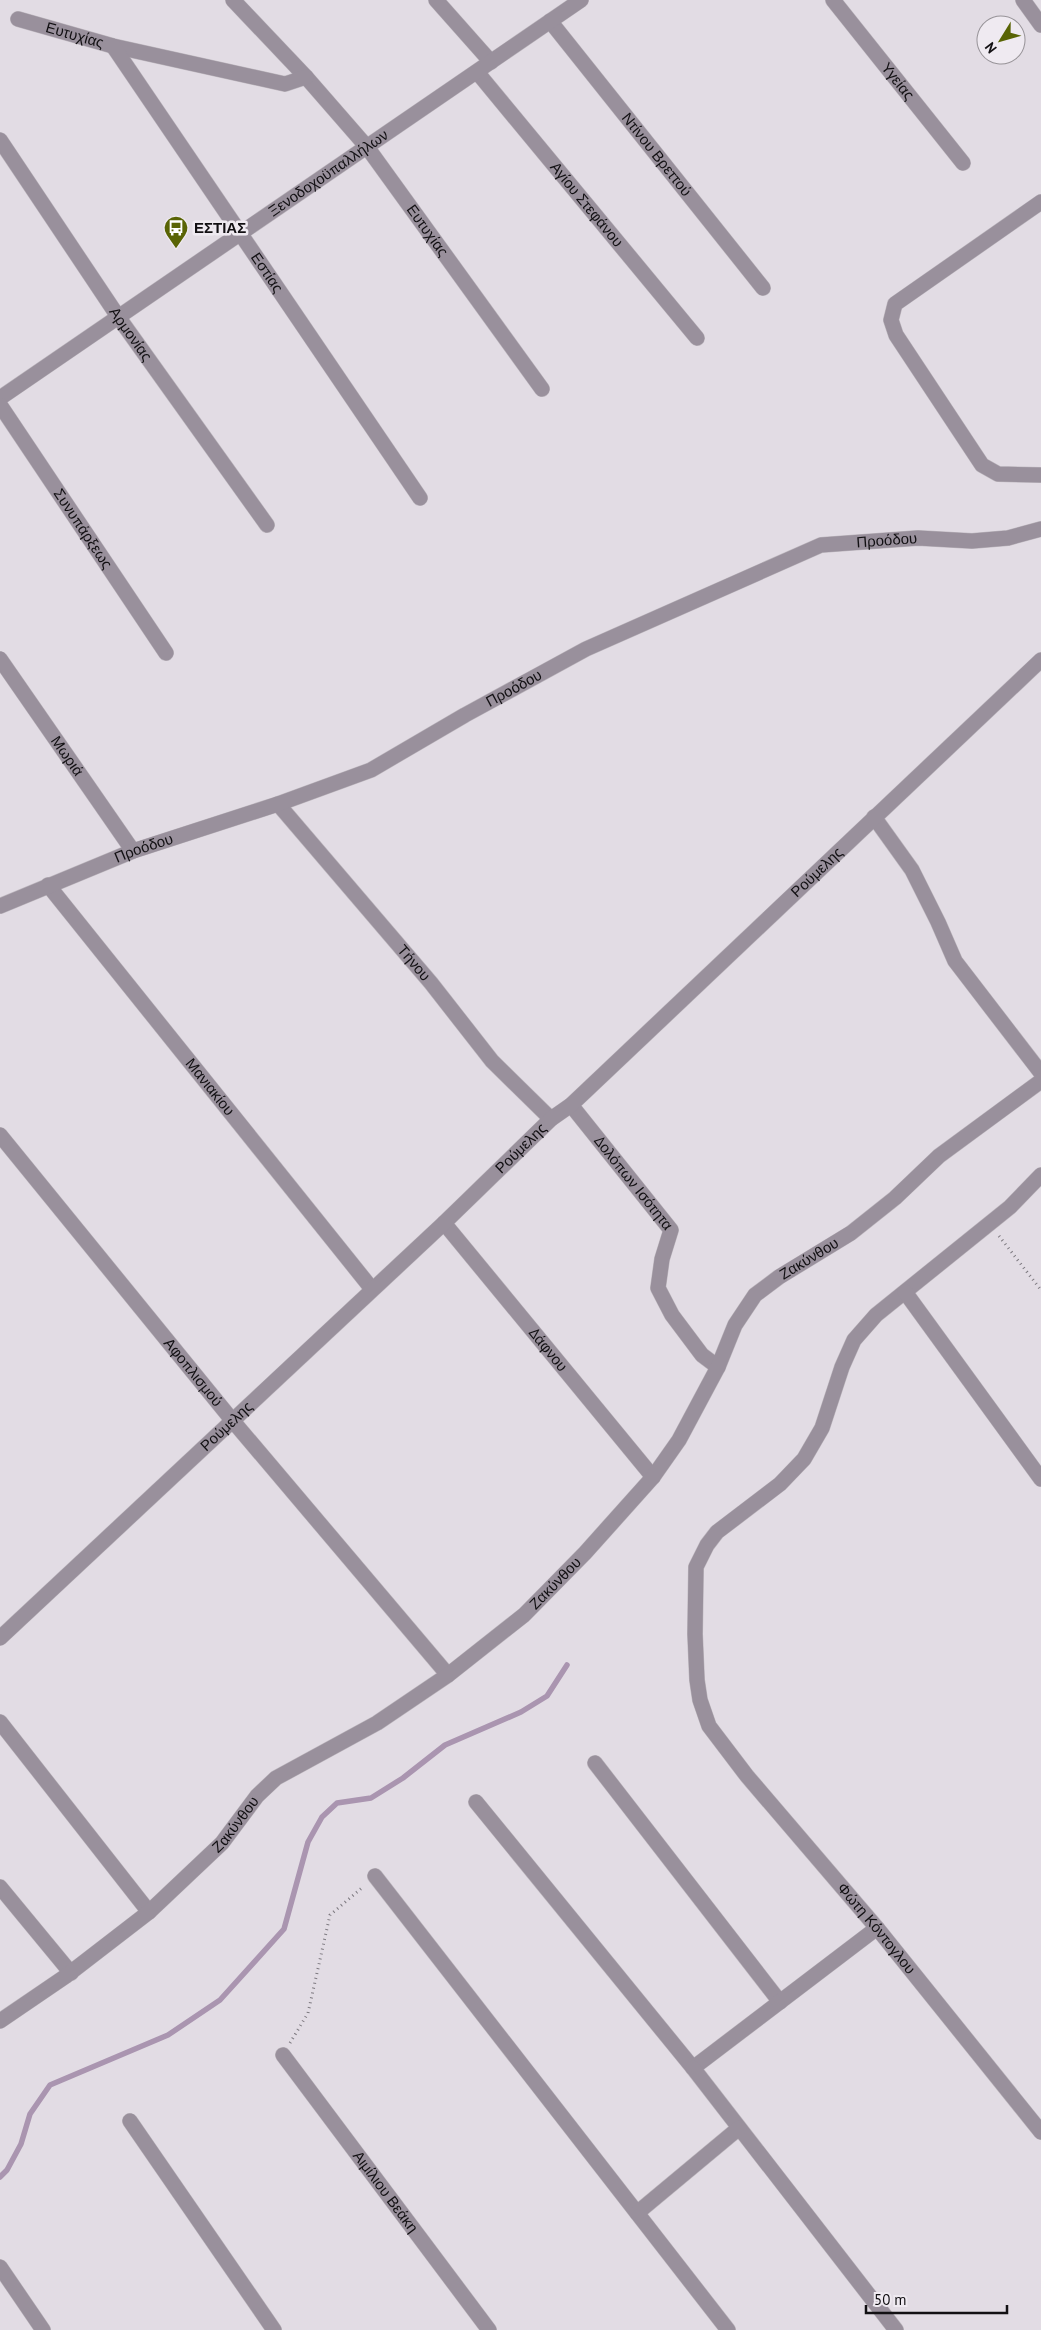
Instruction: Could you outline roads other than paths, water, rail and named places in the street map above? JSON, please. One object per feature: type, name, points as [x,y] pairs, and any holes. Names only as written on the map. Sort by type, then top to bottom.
[{"type":"street","name":"Ευτυχίας","points":[[233,0],[367,147],[542,389]]},
{"type":"street","points":[[436,0],[491,62]]},
{"type":"street","name":"Ξενοδοχοϋπαλλήλων","points":[[0,398],[581,0]]},
{"type":"street","name":"Υγείας","points":[[833,0],[963,163]]},
{"type":"street","points":[[1023,0],[1041,25]]},
{"type":"street","name":"Ευτυχίας","points":[[18,19],[113,46],[285,84],[306,78]]},
{"type":"street","name":"Ντίνου Βρεττού","points":[[550,21],[763,288]]},
{"type":"street","name":"Εστίας","points":[[113,46],[420,498]]},
{"type":"street","name":"Αγίου Στεφάνου","points":[[477,72],[697,338]]},
{"type":"street","name":"Αρμονίας","points":[[0,140],[119,318],[267,525]]},
{"type":"street","points":[[1041,202],[896,304],[891,320],[896,335],[982,465],[998,474],[1041,475]]},
{"type":"street","name":"Συνυπάρξεως","points":[[0,405],[166,653]]},
{"type":"street","name":"Προόδου","points":[[0,906],[133,851],[278,804],[371,770],[464,715],[586,649],[821,545],[918,538],[972,541],[1008,538],[1041,529]]},
{"type":"street","name":"Μωριά","points":[[0,659],[133,851]]},
{"type":"street","name":"Ρούμελης","points":[[0,1638],[372,1288],[444,1223],[551,1119],[571,1105],[1041,660]]},
{"type":"street","name":"Τήνου","points":[[278,804],[431,984],[492,1061],[551,1119]]},
{"type":"street","points":[[874,817],[912,870],[955,961],[1041,1073]]},
{"type":"street","name":"Μανιακίου","points":[[48,885],[372,1288]]},
{"type":"street","name":"Ζακύνθου","points":[[0,2021],[71,1972],[149,1912],[222,1843],[257,1796],[276,1778],[377,1723],[448,1675],[524,1615],[585,1553],[653,1476],[679,1440],[718,1367],[735,1325],[747,1306],[762,1290],[851,1233],[895,1198],[945,1151],[1041,1081]]},
{"type":"street","name":"Δολόπων Ισότητα","points":[[571,1105],[671,1230],[662,1259],[658,1288],[672,1315],[702,1355],[718,1367]]},
{"type":"street","name":"Αφοπλισμού","points":[[0,1135],[232,1420],[448,1675]]},
{"type":"street","name":"Φώτη Κόντογλου","points":[[1041,1175],[990,1223],[876,1315],[854,1340],[842,1367],[822,1428],[804,1459],[780,1484],[717,1532],[700,1558],[695,1577],[696,1657],[700,1700],[709,1726],[747,1776],[876,1928],[1041,2132]]},
{"type":"street","name":"Δάφνου","points":[[444,1223],[653,1476]]},
{"type":"street","points":[[905,1292],[1041,1479]]},
{"type":"street","points":[[0,1722],[149,1912]]},
{"type":"street","points":[[596,1763],[780,2002]]},
{"type":"street","points":[[476,1802],[693,2068],[896,2330]]},
{"type":"street","points":[[375,1876],[728,2330]]},
{"type":"street","points":[[0,1887],[71,1972]]},
{"type":"street","points":[[693,2068],[876,1928]]},
{"type":"street","name":"Αιμίλιου Βεάκη","points":[[283,2055],[489,2330]]},
{"type":"street","points":[[130,2121],[274,2330]]},
{"type":"street","points":[[637,2213],[739,2128]]},
{"type":"street","points":[[0,2267],[44,2330]]},
{"type":"waterway","points":[[0,2177],[7,2170],[21,2144],[30,2114],[50,2085],[168,2035],[220,2000],[284,1929],[308,1842],[322,1817],[337,1803],[371,1798],[403,1778],[445,1745],[521,1712],[547,1696],[567,1665]]},
{"type":"place","name":"ΕΣΤΙΑΣ","points":[[176,249]]}]
